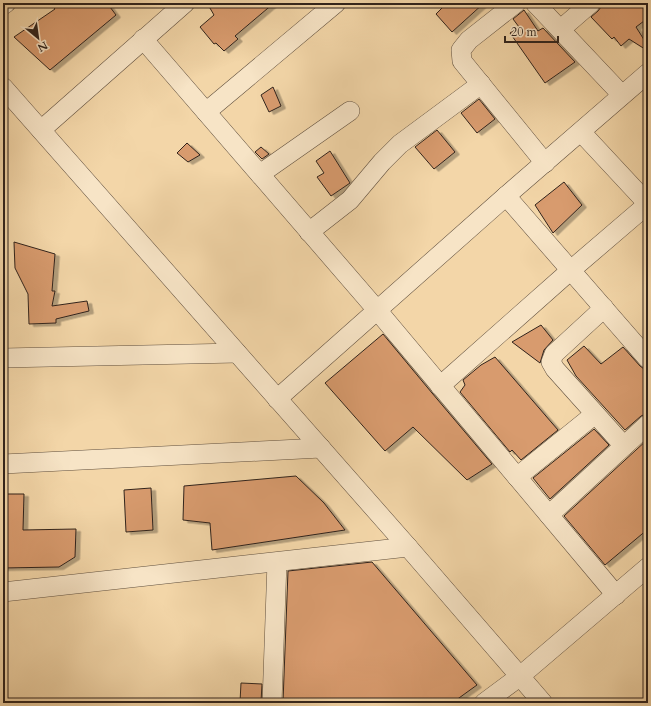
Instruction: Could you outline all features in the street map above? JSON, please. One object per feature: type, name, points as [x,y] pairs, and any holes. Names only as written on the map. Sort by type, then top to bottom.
[{"type":"street","points":[[41,130],[185,3]]},
{"type":"street","points":[[206,112],[336,3]]},
{"type":"street","points":[[516,3],[469,40],[461,50],[462,61],[545,163]]},
{"type":"street","points":[[535,3],[622,95]]},
{"type":"street","points":[[560,29],[591,3]]},
{"type":"street","points":[[143,39],[377,310],[616,594]]},
{"type":"street","points":[[277,399],[506,196],[648,74]]},
{"type":"street","points":[[309,232],[350,200],[382,162],[400,144],[481,84]]},
{"type":"street","points":[[4,89],[408,547],[543,703]]},
{"type":"street","points":[[260,174],[350,111]]},
{"type":"street","points":[[440,386],[648,204],[581,132]]},
{"type":"street","points":[[506,196],[648,359]]},
{"type":"street","points":[[604,308],[554,354],[551,362],[555,369],[624,446]]},
{"type":"street","points":[[3,358],[237,353]]},
{"type":"street","points":[[517,477],[595,414]]},
{"type":"street","points":[[549,515],[648,424]]},
{"type":"street","points":[[3,464],[321,448]]},
{"type":"street","points":[[3,592],[408,547]]},
{"type":"street","points":[[272,703],[277,562]]},
{"type":"street","points":[[484,703],[519,677],[648,567]]},
{"type":"building","points":[[50,3],[107,3],[116,15],[50,70],[14,37],[55,9]]},
{"type":"building","points":[[207,3],[274,3],[235,36],[238,39],[224,51],[216,43],[214,44],[200,27],[214,15]]},
{"type":"building","points":[[447,3],[484,3],[452,32],[436,14]]},
{"type":"building","points":[[602,3],[648,3],[648,18],[636,27],[648,46],[648,51],[629,39],[621,46],[614,37],[612,39],[591,17],[598,11]]},
{"type":"building","points":[[524,10],[538,31],[543,28],[575,62],[545,83],[510,33],[519,27],[513,19]]},
{"type":"building","points":[[273,87],[281,106],[269,112],[261,95]]},
{"type":"building","points":[[479,99],[495,119],[477,133],[461,113]]},
{"type":"building","points":[[437,130],[455,152],[434,169],[415,147]]},
{"type":"building","points":[[187,143],[200,155],[188,162],[177,153]]},
{"type":"building","points":[[261,147],[269,154],[262,159],[255,152]]},
{"type":"building","points":[[330,151],[350,183],[331,196],[317,177],[324,173],[316,161]]},
{"type":"building","points":[[564,182],[582,205],[553,233],[535,205]]},
{"type":"building","points":[[14,242],[55,254],[52,291],[55,291],[52,306],[87,301],[89,311],[56,319],[56,323],[29,324],[28,294],[15,268]]},
{"type":"building","points":[[541,325],[553,340],[544,350],[540,363],[512,342]]},
{"type":"building","points":[[383,334],[492,464],[467,480],[413,427],[385,451],[325,383]]},
{"type":"building","points":[[584,346],[601,364],[623,347],[640,366],[648,372],[648,413],[641,416],[625,430],[576,376],[567,360]]},
{"type":"building","points":[[495,357],[558,430],[521,460],[512,450],[510,452],[460,392],[465,385],[463,380],[481,365]]},
{"type":"building","points":[[594,429],[609,445],[550,499],[533,478]]},
{"type":"building","points":[[648,439],[648,529],[605,565],[564,516]]},
{"type":"building","points":[[296,476],[324,503],[345,530],[212,550],[210,523],[183,520],[184,486]]},
{"type":"building","points":[[151,488],[153,530],[126,532],[124,490]]},
{"type":"building","points":[[3,494],[24,494],[23,530],[76,529],[75,557],[59,567],[3,568]]},
{"type":"building","points":[[372,562],[477,685],[452,703],[283,702],[288,571]]},
{"type":"building","points":[[241,683],[262,684],[261,702],[240,702]]}]
